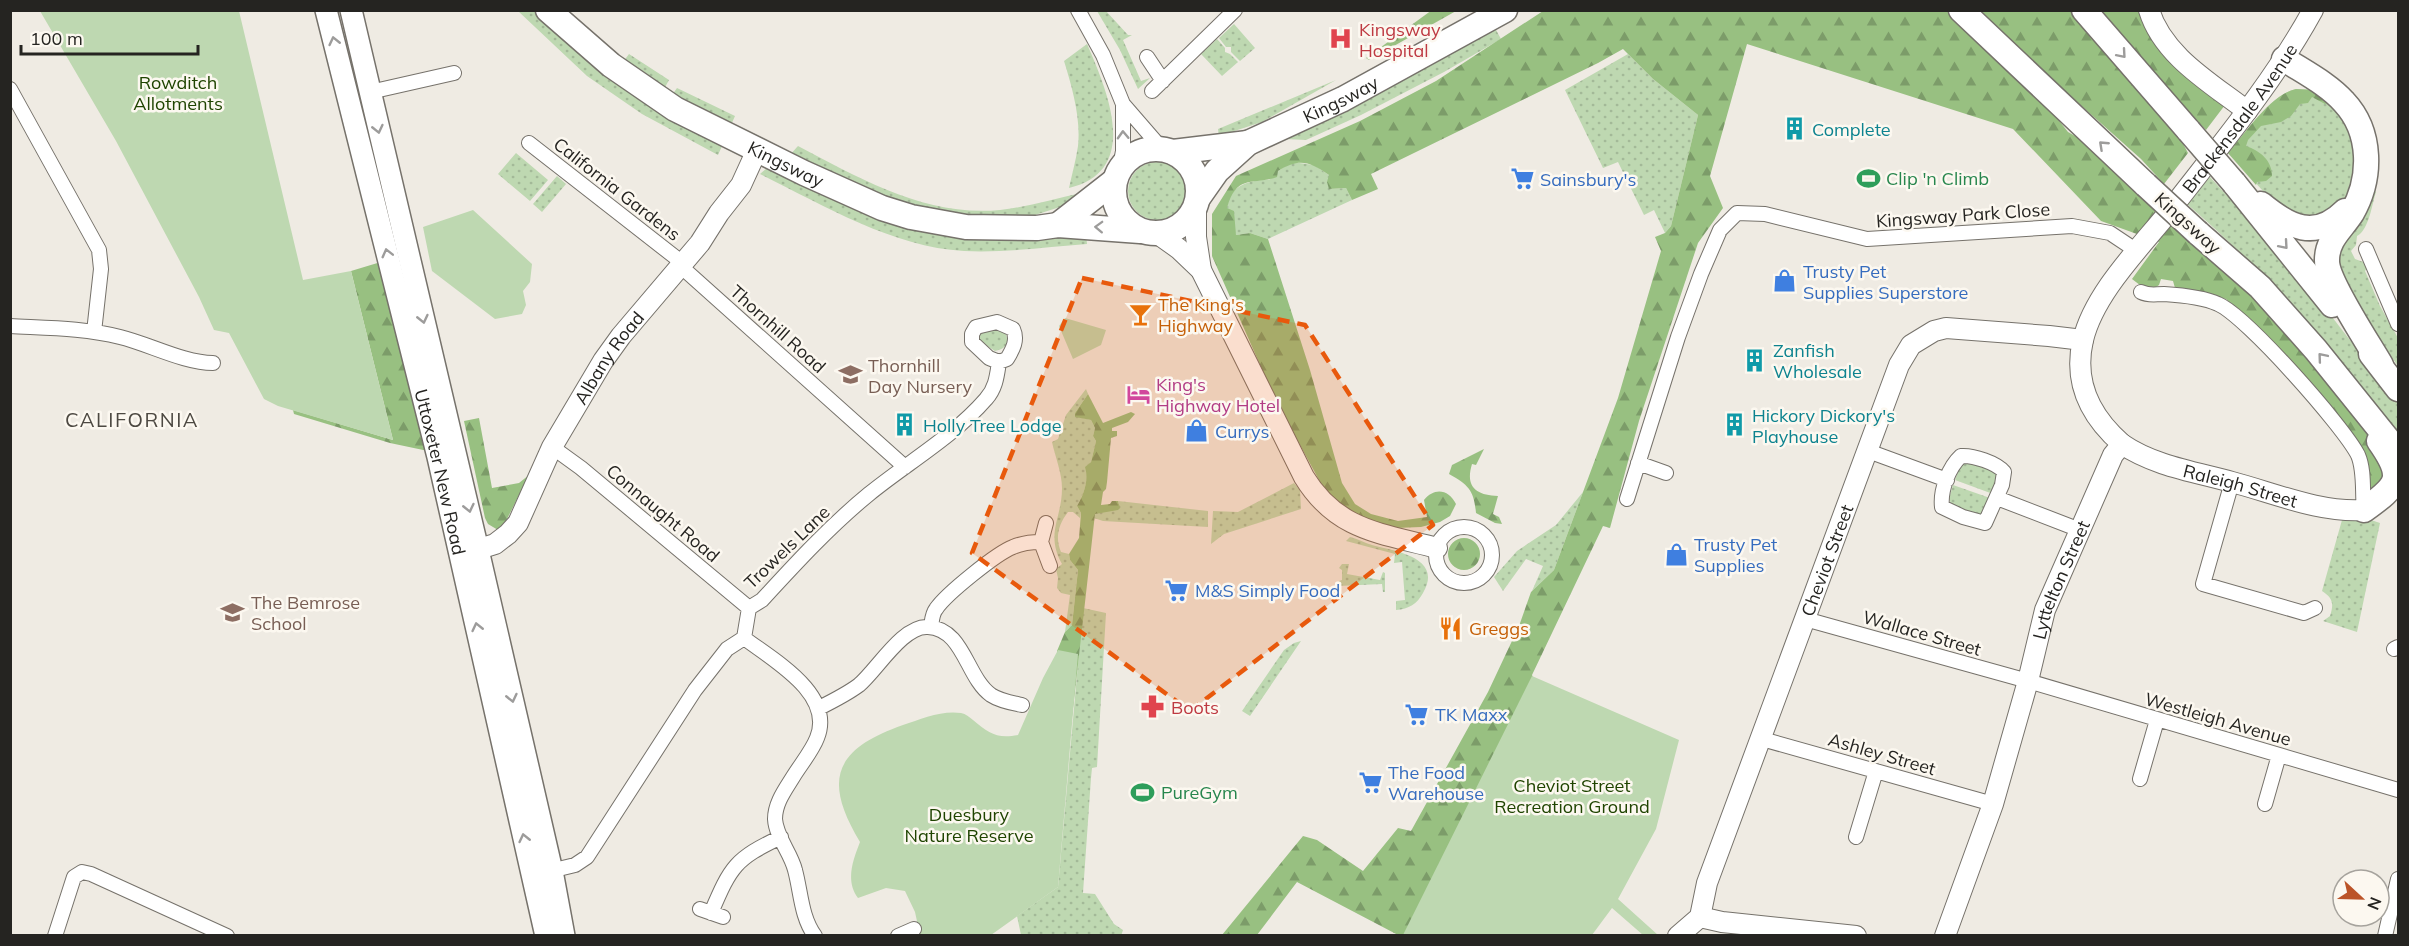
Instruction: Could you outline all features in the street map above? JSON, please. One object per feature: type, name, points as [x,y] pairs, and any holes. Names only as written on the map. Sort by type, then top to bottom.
[{"type":"highway","name":"Kingsway","points":[[548,10],[586,46],[649,93],[752,161],[882,208],[939,224],[987,228],[1037,228],[1058,225],[1149,232]]},
{"type":"highway","name":"Kingsway","points":[[1461,36],[1490,10]]},
{"type":"highway","name":"Kingsway","points":[[1168,151],[1248,142],[1343,99],[1505,10]]},
{"type":"highway","name":"Kingsway","points":[[1961,10],[2146,185],[2260,287],[2342,381],[2398,452]]},
{"type":"highway","points":[[2084,10],[2236,185],[2398,389]]},
{"type":"highway","points":[[2284,59],[2344,102],[2357,121],[2365,143],[2367,159],[2365,181],[2354,210],[2331,243],[2327,264],[2332,281],[2381,365]]},
{"type":"highway","name":"Kingsway","points":[[1197,203],[1217,171],[1248,142]]},
{"type":"highway","points":[[1058,225],[1142,150],[1168,151],[1186,162],[1194,173],[1198,186],[1197,203],[1190,217],[1176,228],[1149,232],[1122,215],[1116,205],[1117,174]]},
{"type":"highway","points":[[2236,185],[2282,220],[2303,228],[2324,226],[2357,201]]},
{"type":"highway","points":[[2342,381],[2395,468],[2395,481],[2392,487],[2364,510]]},
{"type":"highway","points":[[2364,510],[2398,506]]},
{"type":"main road","name":"Uttoxeter New Road","points":[[326,10],[438,457],[469,552]]},
{"type":"main road","name":"Uttoxeter New Road","points":[[351,10],[469,552],[542,873],[564,936]]},
{"type":"main road","name":"Uttoxeter New Road","points":[[542,873],[546,936]]},
{"type":"street","points":[[1078,10],[1103,55],[1123,104],[1168,151]]},
{"type":"street","points":[[1152,91],[1234,10]]},
{"type":"street","points":[[2149,10],[2156,30],[2172,51],[2247,111]]},
{"type":"street","name":"Brackensdale Avenue","points":[[2137,251],[2247,111],[2284,59],[2313,10]]},
{"type":"street","points":[[1147,57],[1163,81]]},
{"type":"street","points":[[370,92],[454,73]]},
{"type":"street","points":[[10,89],[99,250],[101,269],[94,332]]},
{"type":"street","points":[[1117,174],[1123,151],[1123,104]]},
{"type":"street","name":"California Gardens","points":[[529,143],[666,250],[680,266]]},
{"type":"street","name":"Albany Road","points":[[469,552],[495,544],[518,523],[552,447],[621,336],[700,243],[741,184],[752,161]]},
{"type":"street","points":[[1197,203],[1196,237],[1202,270],[1304,477],[1319,499],[1336,514],[1359,527],[1437,548]]},
{"type":"street","name":"Kingsway Park Close","points":[[1627,499],[1678,337],[1714,240],[1720,230],[1737,213],[1765,214],[1867,239],[2072,226],[2110,233],[2137,251]]},
{"type":"street","points":[[1149,232],[1179,249],[1202,270]]},
{"type":"street","points":[[2366,249],[2398,324]]},
{"type":"street","points":[[2122,444],[2103,427],[2086,399],[2082,387],[2080,364],[2083,340],[2100,302],[2137,251]]},
{"type":"street","name":"Thornhill Road","points":[[680,266],[905,467]]},
{"type":"street","points":[[2142,292],[2147,295],[2166,288],[2216,303],[2235,315],[2315,399],[2354,449],[2361,465],[2364,510]]},
{"type":"street","points":[[10,326],[94,332],[142,343],[198,362],[213,363]]},
{"type":"street","name":"Cheviot Street","points":[[1700,917],[1707,883],[1899,365],[1911,345],[1934,331],[1956,327],[2083,340]]},
{"type":"street","name":"Trowels Lane","points":[[744,638],[749,608],[762,600],[837,522],[942,438],[987,398],[995,385],[999,362]]},
{"type":"street","name":"Raleigh Street","points":[[2122,444],[2146,457],[2232,482],[2332,508],[2364,510]]},
{"type":"street","name":"Lyttelton Street","points":[[1946,936],[1993,804],[2028,681],[2045,610],[2113,455],[2122,444]]},
{"type":"street","name":"Connaught Road","points":[[552,447],[581,468],[749,608]]},
{"type":"street","points":[[1868,450],[1947,480]]},
{"type":"street","points":[[1961,456],[1969,456],[2003,469],[2004,477],[1996,498],[1985,523],[1942,507],[1947,480],[1961,456]]},
{"type":"street","points":[[1638,463],[1666,473]]},
{"type":"street","points":[[2232,482],[2203,584],[2304,613],[2315,608]]},
{"type":"street","points":[[1996,498],[2080,530]]},
{"type":"street","points":[[1046,523],[1041,542],[1050,566]]},
{"type":"street","points":[[1473,528],[1488,541],[1491,561],[1485,572],[1476,580],[1455,581],[1446,576],[1438,566],[1437,548],[1440,540],[1452,529],[1473,528]]},
{"type":"street","points":[[931,627],[937,607],[1002,553],[1020,544],[1041,542]]},
{"type":"street","name":"Wallace Street","points":[[1805,619],[2028,681]]},
{"type":"street","points":[[819,708],[860,684],[913,629],[921,626],[946,632],[989,693],[1022,705]]},
{"type":"street","points":[[542,873],[575,865],[586,857],[695,690],[727,649],[744,638],[805,687],[819,708],[821,720],[818,737],[777,807],[776,821],[795,867],[806,919],[815,936]]},
{"type":"street","name":"Westleigh Avenue","points":[[2028,681],[2398,790]]},
{"type":"street","points":[[2139,779],[2157,720]]},
{"type":"street","name":"Ashley Street","points":[[1762,739],[1993,804]]},
{"type":"street","points":[[2265,804],[2279,755]]},
{"type":"street","points":[[1856,837],[1876,771]]},
{"type":"street","points":[[711,913],[735,865],[751,852],[781,837]]},
{"type":"street","points":[[55,936],[74,877],[78,873],[86,873],[227,936]]},
{"type":"street","points":[[2385,936],[2398,879]]},
{"type":"street","points":[[1678,936],[1700,917],[1722,922],[1856,936]]},
{"type":"street","points":[[898,936],[914,929]]},
{"type":"highlighted area","points":[[1082,278],[1305,325],[1433,525],[1190,711],[972,553]]},
{"type":"green space","points":[[1432,10],[1456,11],[1369,60],[1366,58]]},
{"type":"green space","name":"Rowditch Allotments","points":[[40,11],[239,11],[303,280],[351,271],[393,440],[278,406],[264,399],[229,333],[214,330],[199,297],[116,141]]},
{"type":"green space","points":[[518,11],[536,11],[568,42],[723,144],[718,155],[642,114],[587,76]]},
{"type":"green space","points":[[1097,11],[1106,11],[1128,35],[1132,35],[1123,40],[1141,81],[1150,78],[1138,89],[1120,50]]},
{"type":"green space","points":[[1543,11],[1948,11],[2046,104],[2068,132],[2103,152],[2237,277],[2354,412],[2391,471],[2376,493],[2367,491],[2362,451],[2302,376],[2226,299],[2181,291],[2175,288],[2173,281],[2161,279],[2159,285],[2149,292],[2132,279],[2159,242],[2101,221],[2013,129],[1747,44],[1710,176],[1723,208],[1698,243],[1639,421],[1610,528],[1603,526],[1532,675],[1538,689],[1409,935],[1398,935],[1297,882],[1257,935],[1222,935],[1303,836],[1317,840],[1363,871],[1398,828],[1411,831],[1488,692],[1519,626],[1531,592],[1554,570],[1618,398],[1661,251],[1655,237],[1665,233],[1671,226],[1698,115],[1653,79],[1623,49],[1371,174],[1378,189],[1352,200],[1346,188],[1329,189],[1327,182],[1329,175],[1304,163],[1285,167],[1278,171],[1277,177],[1241,185],[1231,197],[1227,208],[1234,211],[1236,235],[1250,233],[1268,239],[1310,370],[1342,483],[1355,504],[1371,514],[1398,521],[1427,517],[1424,500],[1432,493],[1441,491],[1453,499],[1456,504],[1450,516],[1440,522],[1421,527],[1396,528],[1378,524],[1350,513],[1325,491],[1276,401],[1212,256],[1212,214],[1236,176],[1360,121],[1436,81]]},
{"type":"green space","points":[[1975,11],[2073,11],[2180,138],[2188,153],[2164,184],[2141,159]]},
{"type":"green space","points":[[2093,11],[2140,11],[2225,105],[2206,130]]},
{"type":"green space","points":[[1234,24],[1255,48],[1240,61],[1231,52],[1231,47],[1226,47],[1219,38]]},
{"type":"green space","points":[[1495,28],[1501,39],[1444,72],[1361,115],[1306,140],[1285,139],[1374,95]]},
{"type":"green space","points":[[1217,39],[1225,48],[1225,52],[1238,62],[1222,76],[1201,54]]},
{"type":"green space","points":[[1087,44],[1109,105],[1113,127],[1112,147],[1105,165],[1092,179],[1069,188],[1079,135],[1073,92],[1064,61]]},
{"type":"green space","points":[[629,54],[669,80],[663,91],[623,62]]},
{"type":"green space","points":[[1628,54],[1653,79],[1698,115],[1671,226],[1665,233],[1654,210],[1644,215],[1618,162],[1603,168],[1565,90]]},
{"type":"green space","points":[[1336,80],[1262,122],[1219,136],[1218,129]]},
{"type":"green space","points":[[677,88],[735,116],[731,125],[672,95]]},
{"type":"green space","points":[[2296,89],[2316,90],[2341,112],[2357,147],[2350,196],[2328,219],[2285,215],[2228,153],[2268,107],[2286,93]]},
{"type":"green space","points":[[2296,89],[2316,90],[2330,102],[2325,104],[2312,97],[2308,103],[2300,104],[2291,116],[2281,122],[2261,126],[2248,140],[2246,146],[2264,157],[2271,170],[2272,176],[2266,181],[2257,182],[2256,185],[2228,153],[2268,107],[2286,93]]},
{"type":"green space","points":[[798,146],[870,183],[920,202],[946,208],[973,211],[1000,210],[1081,193],[1063,206],[1035,215],[982,222],[925,215],[789,156]]},
{"type":"green space","points":[[516,153],[548,180],[530,201],[498,174]]},
{"type":"green space","points":[[1151,162],[1163,162],[1178,170],[1186,185],[1186,197],[1178,212],[1163,220],[1151,220],[1136,212],[1128,197],[1128,185],[1136,170]]},
{"type":"green space","points":[[1292,162],[1314,165],[1329,175],[1329,189],[1346,188],[1352,200],[1268,239],[1250,233],[1236,235],[1227,211],[1228,200],[1232,194],[1249,182],[1269,180]]},
{"type":"green space","points":[[767,168],[922,231],[983,237],[1086,234],[1087,244],[964,251],[911,242],[859,223],[760,174]]},
{"type":"green space","points":[[557,176],[566,184],[542,212],[533,204]]},
{"type":"green space","points":[[2210,177],[2301,277],[2398,402],[2398,433],[2350,372],[2298,313],[2244,257],[2187,204]]},
{"type":"green space","points":[[2370,187],[2376,192],[2370,216],[2357,236],[2356,245],[2351,251],[2355,259],[2366,263],[2365,271],[2380,306],[2398,338],[2398,366],[2342,289],[2332,250]]},
{"type":"green space","points":[[473,210],[532,264],[530,282],[523,291],[526,305],[522,314],[495,319],[432,271],[423,227]]},
{"type":"green space","points":[[384,261],[428,451],[390,443],[294,414],[293,410],[393,440],[351,271]]},
{"type":"green space","points":[[1065,318],[1106,330],[1101,345],[1073,359],[1059,326]]},
{"type":"green space","points":[[994,328],[1005,332],[1007,339],[1002,349],[995,351],[978,340],[979,334]]},
{"type":"green space","points":[[1086,389],[1088,394],[1075,416],[1091,420],[1095,428],[1093,436],[1096,441],[1091,462],[1086,467],[1085,487],[1077,506],[1081,513],[1080,518],[1073,512],[1068,512],[1060,527],[1058,537],[1061,552],[1069,554],[1070,560],[1078,570],[1072,625],[1065,632],[1070,595],[1061,593],[1057,588],[1056,569],[1062,564],[1057,553],[1055,535],[1062,482],[1052,442],[1058,439],[1066,415]]},
{"type":"green space","points":[[1088,394],[1103,423],[1131,412],[1135,414],[1128,422],[1112,428],[1112,431],[1117,431],[1117,436],[1111,438],[1106,489],[1103,492],[1101,505],[1118,501],[1120,508],[1095,514],[1071,726],[1057,651],[1065,632],[1072,625],[1078,570],[1070,560],[1069,554],[1079,538],[1081,513],[1077,506],[1085,487],[1085,467],[1091,462],[1096,441],[1093,436],[1095,428],[1091,420],[1075,417],[1075,413]]},
{"type":"green space","points":[[479,418],[492,488],[519,483],[529,475],[506,521],[498,530],[488,524],[485,518],[464,421]]},
{"type":"green space","points":[[1484,449],[1476,465],[1472,464],[1471,484],[1478,492],[1498,496],[1493,514],[1499,517],[1502,524],[1495,523],[1476,513],[1474,499],[1469,489],[1449,474],[1452,465]]},
{"type":"green space","points":[[1968,462],[1995,471],[1998,480],[1993,494],[1955,480],[1960,465]]},
{"type":"green space","points":[[1294,483],[1300,490],[1301,509],[1224,534],[1211,544],[1213,511],[1238,512]]},
{"type":"green space","points":[[1953,485],[1990,498],[1986,513],[1980,516],[1952,506],[1949,499]]},
{"type":"green space","points":[[1583,492],[1554,570],[1532,591],[1543,566],[1526,559],[1503,591],[1494,577],[1517,551],[1556,525]]},
{"type":"green space","points":[[1118,501],[1208,511],[1208,527],[1103,521],[1094,518],[1095,513],[1111,510],[1119,504]]},
{"type":"green space","points":[[2342,520],[2371,520],[2380,523],[2357,632],[2323,621],[2330,616],[2332,605],[2328,596],[2322,591]]},
{"type":"green space","points":[[1350,537],[1403,553],[1422,564],[1427,571],[1428,581],[1418,600],[1409,607],[1396,610],[1396,601],[1405,600],[1402,562],[1394,563],[1395,554],[1346,541]]},
{"type":"green space","points":[[1464,538],[1475,543],[1480,554],[1475,565],[1464,570],[1453,565],[1448,554],[1453,543]]},
{"type":"green space","points":[[1342,564],[1349,564],[1347,574],[1380,580],[1383,572],[1385,573],[1385,592],[1383,592],[1382,584],[1338,586],[1339,581],[1342,580],[1342,570],[1339,568]]},
{"type":"green space","points":[[1083,608],[1106,613],[1097,767],[1092,768],[1083,893],[1095,894],[1114,924],[1123,930],[1121,936],[1021,935],[1017,916],[1058,887]]},
{"type":"green space","points":[[1301,641],[1250,716],[1242,711],[1284,650]]},
{"type":"green space","name":"Duesbury Nature Reserve","points":[[1058,650],[1078,654],[1058,887],[991,935],[920,935],[915,912],[905,891],[886,888],[858,898],[851,878],[860,842],[841,801],[839,784],[842,769],[849,756],[880,734],[924,718],[954,712],[964,714],[993,734],[1018,735]]},
{"type":"green space","name":"Cheviot Street Recreation Ground","points":[[1532,676],[1679,740],[1656,829],[1618,899],[1658,935],[1643,935],[1612,908],[1592,935],[1403,935]]},
{"type":"place","name":"Kingsway Hospital","points":[[1341,39]]},
{"type":"place","name":"Complete","points":[[1794,129]]},
{"type":"place","name":"Clip 'n Climb","points":[[1868,178]]},
{"type":"place","name":"Sainsbury's","points":[[1522,179]]},
{"type":"place","name":"Trusty Pet Supplies Superstore","points":[[1785,281]]},
{"type":"place","name":"The King's Highway","points":[[1140,314]]},
{"type":"place","name":"Zanfish Wholesale","points":[[1755,360]]},
{"type":"place","name":"Thornhill Day Nursery","points":[[850,375]]},
{"type":"place","name":"King's Highway Hotel","points":[[1138,394]]},
{"type":"place","name":"Holly Tree Lodge","points":[[905,425]]},
{"type":"place","name":"Hickory Dickory's Playhouse","points":[[1734,425]]},
{"type":"place","name":"Currys","points":[[1197,431]]},
{"type":"place","name":"Trusty Pet Supplies","points":[[1676,554]]},
{"type":"place","name":"M&S Simply Food","points":[[1177,590]]},
{"type":"place","name":"The Bemrose School","points":[[233,612]]},
{"type":"place","name":"Greggs","points":[[1451,628]]},
{"type":"place","name":"Boots","points":[[1153,707]]},
{"type":"place","name":"TK Maxx","points":[[1417,714]]},
{"type":"place","name":"The Food Warehouse","points":[[1370,782]]},
{"type":"place","name":"PureGym","points":[[1143,792]]},
{"type":"district","name":"CALIFORNIA","points":[[132,419]]}]
